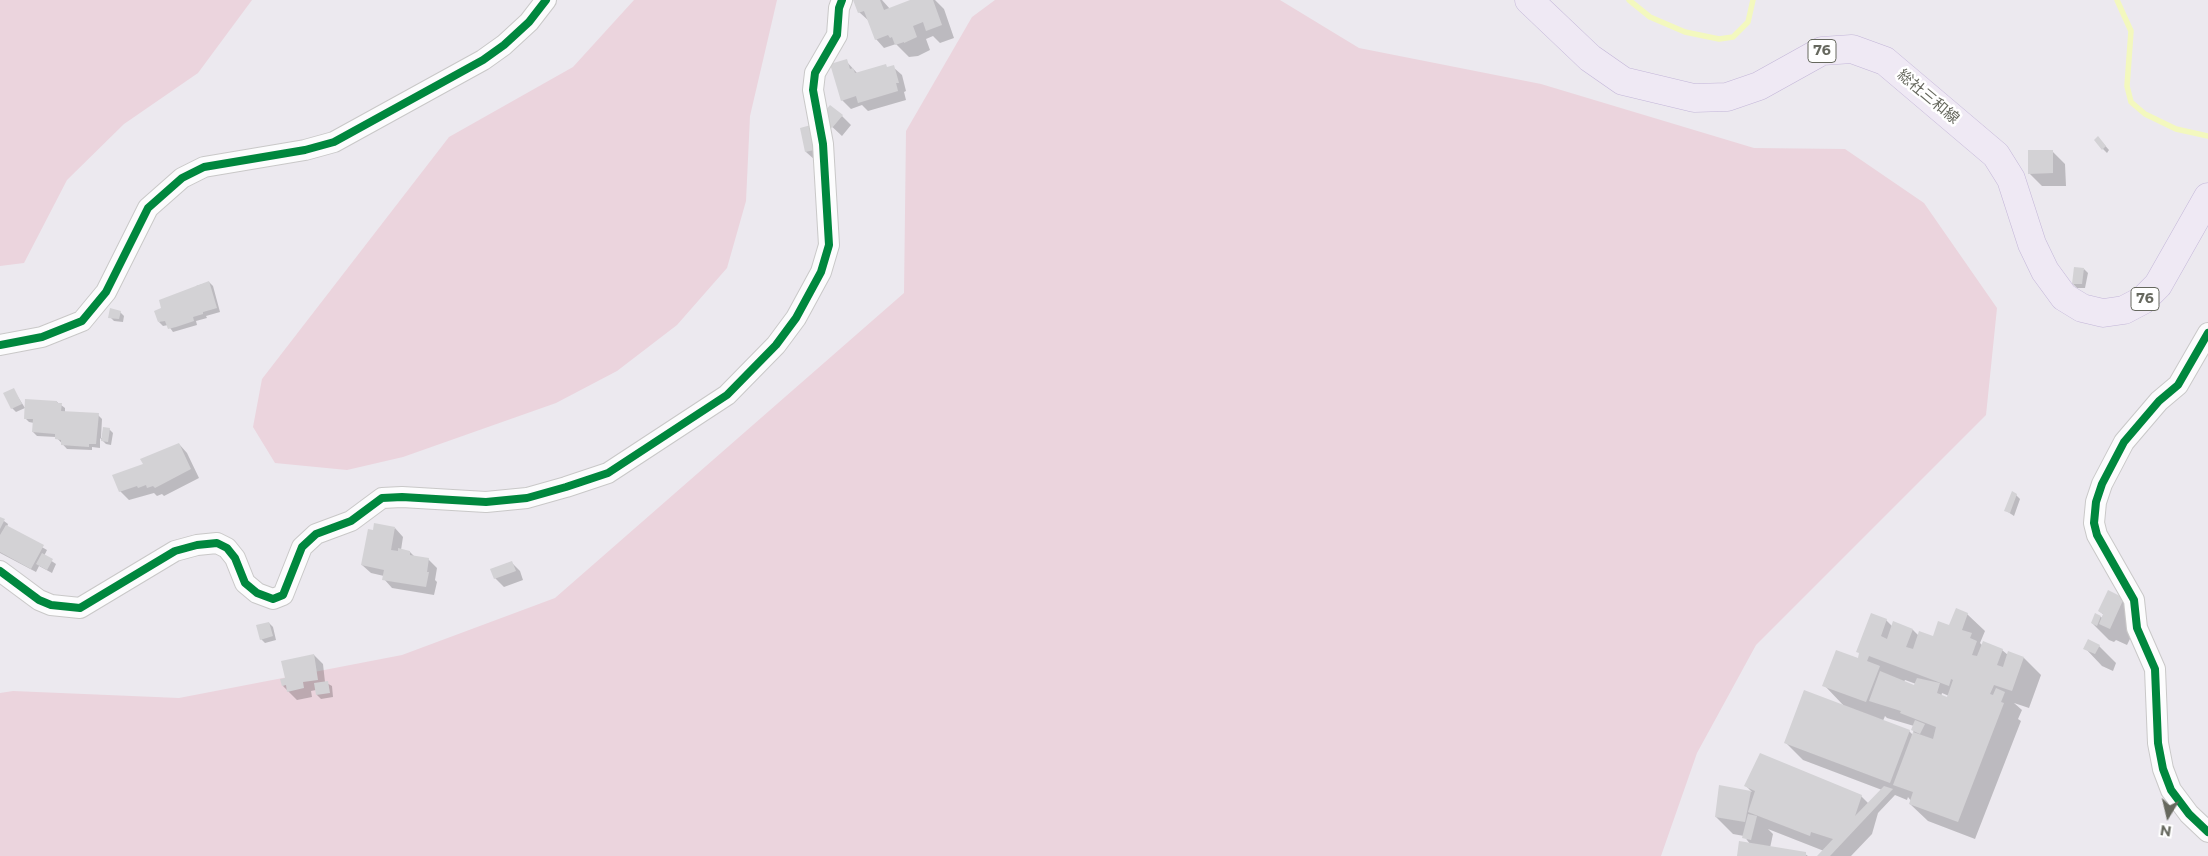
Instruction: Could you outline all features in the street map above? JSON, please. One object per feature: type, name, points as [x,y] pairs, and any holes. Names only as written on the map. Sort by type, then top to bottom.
[{"type":"main road","name":"総社三和線","points":[[1529,0],[1590,58],[1624,81],[1694,98],[1728,97],[1759,86],[1822,51],[1852,49],[1885,61],[1996,154],[2011,180],[2032,244],[2045,271],[2064,298],[2082,308],[2103,313],[2124,310],[2143,300],[2158,285],[2208,197]]},
{"type":"street","points":[[0,345],[42,336],[82,322],[106,292],[148,208],[182,178],[204,167],[305,150],[334,142],[483,60],[504,45],[529,22],[546,0]]},
{"type":"street","points":[[0,571],[39,600],[51,606],[80,608],[175,551],[197,545],[217,543],[227,548],[235,558],[246,583],[257,593],[273,599],[283,595],[302,547],[316,534],[352,521],[382,498],[402,497],[486,502],[527,498],[566,487],[608,473],[727,396],[759,365],[796,318],[821,272],[829,245],[824,144],[813,90],[816,73],[837,35],[839,8],[842,0]]},
{"type":"street","points":[[2208,334],[2178,385],[2159,401],[2124,442],[2102,484],[2096,502],[2094,523],[2096,535],[2134,600],[2137,628],[2155,669],[2158,743],[2163,769],[2171,790],[2189,814],[2208,832]]},
{"type":"shaded area","points":[[0,0],[252,0],[198,73],[124,124],[67,180],[24,263],[0,266]]},
{"type":"shaded area","points":[[634,0],[777,0],[750,116],[746,201],[727,268],[677,325],[617,371],[556,403],[403,457],[347,470],[275,463],[253,427],[262,379],[449,137],[573,67]]},
{"type":"shaded area","points":[[995,0],[1280,0],[1359,48],[1541,84],[1754,148],[1845,149],[1924,203],[1997,308],[1986,415],[1756,645],[1697,753],[1661,856],[0,856],[0,693],[13,691],[179,698],[402,655],[555,598],[904,293],[906,131],[972,17]]},
{"type":"building","points":[[853,0],[880,0],[884,10],[910,0],[933,0],[942,25],[926,31],[923,22],[913,26],[917,37],[904,43],[895,45],[892,37],[890,38],[888,35],[875,40],[864,11],[858,13]]},
{"type":"building","points":[[847,59],[850,69],[853,68],[855,73],[886,64],[887,67],[894,65],[899,83],[896,83],[898,91],[858,103],[856,96],[841,101],[830,64]]},
{"type":"building","points":[[830,105],[843,115],[832,128],[825,123],[822,115]]},
{"type":"building","points":[[811,125],[814,150],[805,152],[800,128]]},
{"type":"building","points":[[2098,136],[2106,146],[2102,150],[2094,140]]},
{"type":"building","points":[[2028,150],[2053,150],[2053,173],[2028,174]]},
{"type":"building","points":[[2074,267],[2084,268],[2082,284],[2072,284]]},
{"type":"building","points":[[209,281],[217,308],[193,317],[194,321],[168,329],[165,321],[158,322],[154,311],[161,308],[159,300]]},
{"type":"building","points":[[110,308],[121,311],[119,319],[108,318]]},
{"type":"building","points":[[14,388],[22,404],[11,409],[3,393]]},
{"type":"building","points":[[25,399],[57,401],[57,403],[62,403],[61,411],[99,413],[96,444],[89,444],[89,447],[61,445],[61,440],[55,439],[55,434],[32,432],[33,419],[24,419]]},
{"type":"building","points":[[103,427],[110,428],[108,442],[101,441]]},
{"type":"building","points":[[179,443],[191,469],[155,488],[153,486],[147,488],[146,485],[138,488],[137,486],[119,492],[112,475],[143,464],[140,459]]},
{"type":"building","points":[[2012,491],[2017,494],[2010,513],[2004,511]]},
{"type":"building","points":[[0,517],[5,519],[0,529]]},
{"type":"building","points":[[374,523],[395,527],[391,550],[398,551],[398,548],[410,551],[410,555],[429,558],[426,587],[382,580],[384,570],[361,565],[368,529],[373,530]]},
{"type":"building","points":[[6,525],[44,545],[31,569],[0,552],[0,535]]},
{"type":"building","points":[[42,553],[53,559],[47,570],[36,564]]},
{"type":"building","points":[[512,561],[516,571],[494,579],[490,569]]},
{"type":"building","points":[[2108,590],[2124,598],[2110,629],[2099,624],[2103,614],[2098,611]]},
{"type":"building","points":[[1956,608],[1968,613],[1962,630],[1972,633],[1970,638],[1977,641],[1972,655],[1977,656],[1983,641],[2003,649],[1997,665],[2003,667],[2008,651],[2024,657],[2012,691],[1994,685],[1990,694],[1993,695],[1996,688],[2005,692],[2001,702],[2004,703],[1958,822],[1909,804],[1913,792],[1893,785],[1913,732],[1933,739],[1936,727],[1900,713],[1901,711],[1869,701],[1880,671],[1914,685],[1917,678],[1940,683],[1937,693],[1947,697],[1953,680],[1951,679],[1949,686],[1869,656],[1867,661],[1880,666],[1866,702],[1822,686],[1836,650],[1858,658],[1859,653],[1856,652],[1871,613],[1887,619],[1881,636],[1887,639],[1893,621],[1913,629],[1906,647],[1913,649],[1919,631],[1933,636],[1938,621],[1949,625]]},
{"type":"building","points":[[2095,613],[2101,616],[2097,626],[2091,623]]},
{"type":"building","points":[[269,622],[273,636],[260,640],[256,625]]},
{"type":"building","points":[[2088,639],[2100,645],[2095,654],[2083,649]]},
{"type":"building","points":[[314,654],[318,680],[303,682],[304,688],[287,692],[286,685],[282,686],[280,679],[285,678],[281,661]]},
{"type":"building","points":[[328,681],[330,693],[316,695],[314,683]]},
{"type":"building","points":[[1804,690],[1910,730],[1890,783],[1784,743]]},
{"type":"building","points":[[1915,720],[1925,724],[1920,734],[1911,730]]},
{"type":"building","points":[[1760,753],[1862,795],[1855,816],[1884,786],[1893,789],[1830,856],[1817,856],[1833,839],[1811,832],[1810,836],[1748,812],[1755,791],[1744,786]]},
{"type":"building","points":[[1719,785],[1751,791],[1745,822],[1715,817]]},
{"type":"building","points":[[1748,814],[1757,816],[1751,840],[1742,838]]},
{"type":"building","points":[[1739,841],[1806,852],[1806,856],[1737,856]]},
{"type":"waterway","points":[[1629,0],[1650,17],[1685,32],[1719,39],[1733,37],[1748,22],[1753,0]]},
{"type":"waterway","points":[[2117,0],[2131,31],[2127,86],[2131,102],[2145,114],[2176,129],[2208,136]]},
{"type":"cycle path","points":[[0,345],[42,337],[82,321],[106,292],[148,208],[182,178],[204,167],[305,150],[334,142],[483,60],[504,45],[529,22],[546,0]]},
{"type":"cycle path","points":[[0,571],[39,600],[51,605],[80,608],[175,551],[197,545],[217,543],[227,548],[235,558],[245,583],[257,593],[273,599],[283,595],[302,547],[316,534],[351,521],[382,498],[402,497],[486,502],[527,498],[566,487],[608,473],[727,395],[776,345],[796,318],[821,272],[829,245],[823,144],[813,90],[815,73],[837,35],[839,8],[842,0]]},
{"type":"cycle path","points":[[2208,333],[2178,385],[2159,401],[2124,442],[2102,484],[2096,502],[2094,523],[2097,535],[2134,600],[2137,628],[2155,669],[2158,743],[2163,769],[2171,790],[2189,814],[2208,832]]}]
